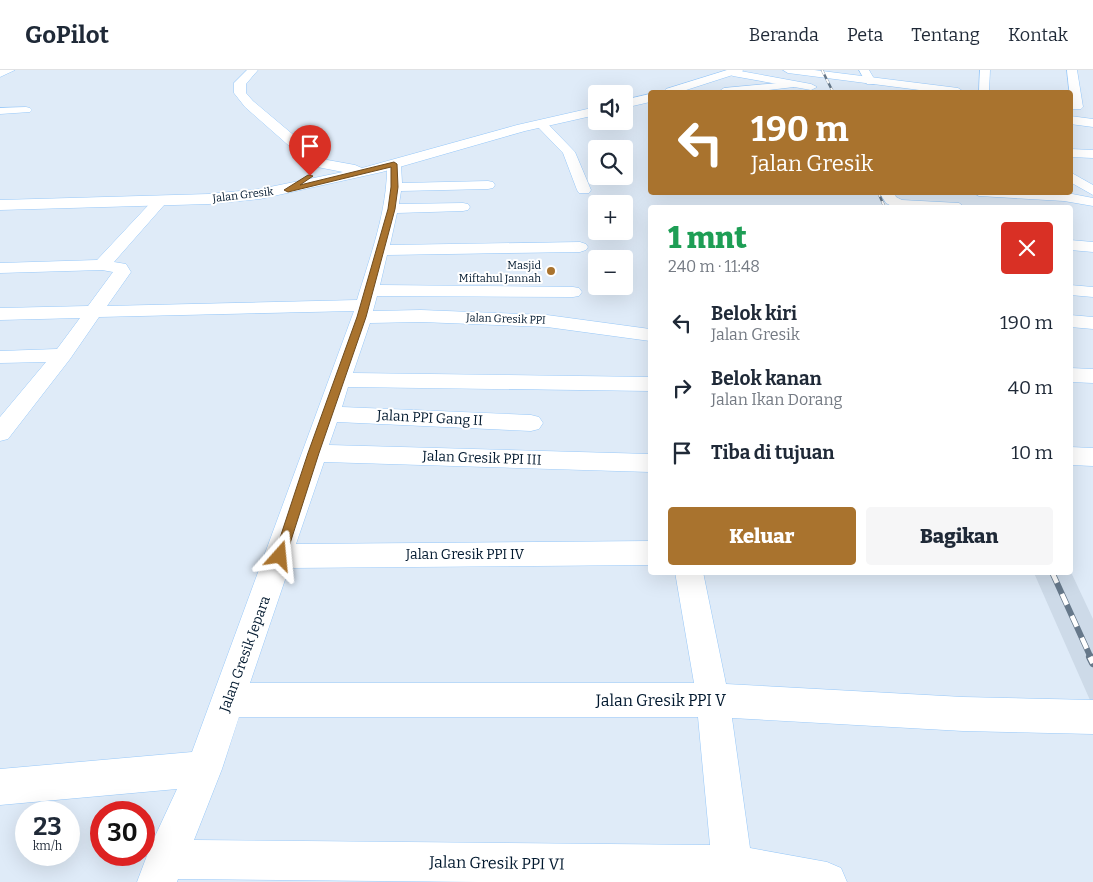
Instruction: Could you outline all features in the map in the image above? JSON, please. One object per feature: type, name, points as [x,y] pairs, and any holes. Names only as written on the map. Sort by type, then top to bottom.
[{"type":"main road","points":[[253,70],[240,83],[240,94],[317,164],[345,168],[385,167]]},
{"type":"main road","points":[[788,70],[941,90]]},
{"type":"main road","points":[[676,90],[731,71],[790,85],[823,89]]},
{"type":"main road","points":[[743,90],[790,85]]},
{"type":"main road","points":[[633,102],[648,99]]},
{"type":"main road","points":[[1074,106],[1093,108]]},
{"type":"main road","name":"Jalan Gresik","points":[[0,205],[226,198],[288,190],[385,167],[588,112]]},
{"type":"main road","points":[[1073,120],[1093,123]]},
{"type":"main road","points":[[288,190],[310,176],[317,164]]},
{"type":"street","points":[[0,74],[10,70]]},
{"type":"street","points":[[864,70],[871,82]]},
{"type":"street","points":[[984,90],[985,70]]},
{"type":"street","points":[[1072,70],[1074,106]]},
{"type":"street","points":[[0,111],[26,110]]},
{"type":"street","points":[[541,124],[569,152],[584,190]]},
{"type":"street","points":[[1073,153],[1093,154]]},
{"type":"street","name":"Jalan Gresik Jepara","points":[[161,870],[196,770],[228,700],[280,556],[313,453],[365,304],[391,209],[395,187],[385,167]]},
{"type":"street","points":[[1073,178],[1093,191]]},
{"type":"street","points":[[395,187],[488,185]]},
{"type":"street","points":[[888,195],[891,200],[899,204],[914,205]]},
{"type":"street","points":[[1030,195],[1064,197],[1093,202]]},
{"type":"street","points":[[102,265],[160,201]]},
{"type":"street","points":[[391,209],[463,207]]},
{"type":"street","points":[[1073,245],[1093,247]]},
{"type":"street","points":[[380,250],[580,246]]},
{"type":"street","points":[[0,268],[102,265],[115,266],[120,268],[122,272],[63,354],[10,408],[0,434]]},
{"type":"street","points":[[1073,290],[1093,292]]},
{"type":"street","points":[[0,314],[365,304],[573,292]]},
{"type":"street","name":"Jalan Gresik PPI","points":[[365,304],[421,316],[547,321],[648,335]]},
{"type":"street","points":[[1073,321],[1093,323]]},
{"type":"street","points":[[0,356],[63,354]]},
{"type":"street","points":[[1073,375],[1093,376]]},
{"type":"street","points":[[339,380],[648,384]]},
{"type":"street","name":"Jalan PPI Gang II","points":[[328,414],[531,423]]},
{"type":"street","name":"Jalan Gresik PPI III","points":[[313,453],[648,463]]},
{"type":"street","points":[[1073,456],[1093,457]]},
{"type":"street","name":"Jalan Gresik PPI IV","points":[[280,556],[648,553]]},
{"type":"street","points":[[690,575],[713,700],[733,874]]},
{"type":"street","name":"Jalan Gresik PPI V","points":[[228,700],[713,700],[963,714],[1093,717]]},
{"type":"street","points":[[0,787],[196,770]]},
{"type":"street","name":"Jalan Gresik PPI VI","points":[[161,870],[733,874],[827,882]]},
{"type":"shaded area","points":[[1035,575],[1072,575],[1093,619],[1093,707]]},
{"type":"railway","points":[[822,70],[832,90]]},
{"type":"railway","points":[[879,195],[884,205]]},
{"type":"railway","points":[[1053,575],[1091,658]]},
{"type":"railway","points":[[1090,657],[1093,663]]},
{"type":"place","name":"Masjid Miftahul Jannah","points":[[551,271]]},
{"type":"route","points":[[280,556],[313,453],[362,317],[391,209],[395,187],[394,164],[288,190],[310,176]]}]
